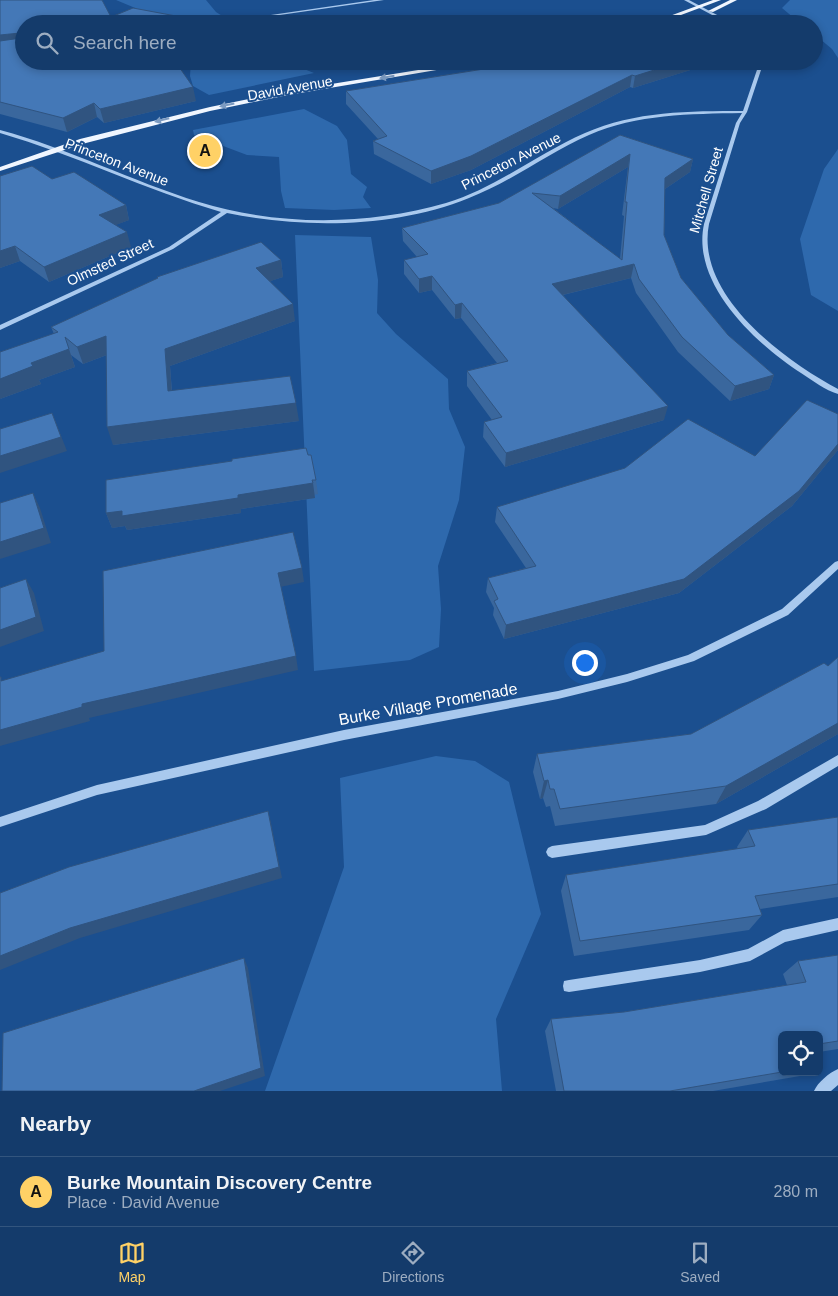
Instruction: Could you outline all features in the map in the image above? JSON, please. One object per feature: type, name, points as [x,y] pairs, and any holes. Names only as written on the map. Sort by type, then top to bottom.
[{"type":"main road","points":[[679,15],[718,0]]},
{"type":"main road","points":[[701,15],[734,0]]},
{"type":"main road","name":"David Avenue","points":[[0,169],[83,141],[257,99],[433,70]]},
{"type":"main road","name":"David Avenue","points":[[58,151],[86,148],[174,125],[281,102],[474,70]]},
{"type":"street","points":[[273,15],[382,0]]},
{"type":"street","points":[[686,0],[714,15]]},
{"type":"street","name":"Mitchell Street","points":[[759,70],[745,112],[738,123],[705,232],[705,253],[713,277],[729,304],[751,330],[776,351],[838,392]]},
{"type":"street","name":"Princeton Avenue","points":[[0,132],[226,212],[263,218],[314,221],[366,219],[413,212],[476,194],[578,138],[612,125],[670,114],[745,112]]},
{"type":"street","name":"Olmsted Street","points":[[0,328],[171,248],[226,212]]},
{"type":"street","name":"Burke Village Promenade","points":[[0,822],[97,790],[344,734],[558,695],[627,678],[691,658],[785,612],[838,564]]},
{"type":"street","points":[[552,852],[706,830],[762,805],[838,760]]},
{"type":"street","points":[[569,986],[700,966],[750,955],[782,936],[838,924]]},
{"type":"street","points":[[821,1091],[838,1076]]},
{"type":"shaded area","points":[[116,0],[206,0],[221,15],[148,15]]},
{"type":"shaded area","points":[[790,0],[838,0],[838,58],[832,49],[823,42],[823,15],[790,15],[782,8]]},
{"type":"shaded area","points":[[190,70],[306,70],[314,73],[209,95],[193,86]]},
{"type":"shaded area","points":[[304,109],[337,126],[347,140],[351,174],[367,187],[363,197],[371,208],[334,210],[285,208],[281,191],[279,157],[247,155],[194,135],[193,130]]},
{"type":"shaded area","points":[[838,149],[838,311],[811,295],[800,239],[824,169]]},
{"type":"shaded area","points":[[295,235],[371,237],[378,280],[377,313],[396,334],[448,379],[449,409],[465,447],[459,500],[438,566],[441,609],[439,647],[410,660],[314,671]]},
{"type":"shaded area","points":[[436,756],[475,761],[509,782],[541,914],[496,1019],[502,1091],[265,1091],[344,867],[340,778]]},
{"type":"building","points":[[0,0],[102,0],[110,15],[15,15],[15,34],[0,35]]},
{"type":"building","points":[[133,8],[171,15],[116,15]]},
{"type":"building","points":[[15,39],[15,70],[181,70],[193,87],[100,109],[94,103],[63,118],[0,102],[0,41]]},
{"type":"building","points":[[478,70],[654,70],[635,76],[632,75],[471,156],[431,171],[373,141],[387,136],[346,91]]},
{"type":"building","points":[[620,135],[693,159],[665,178],[664,235],[681,278],[728,335],[774,375],[735,386],[682,337],[639,279],[634,264],[552,284],[668,406],[506,453],[484,422],[502,417],[467,371],[508,361],[462,303],[455,305],[432,276],[419,279],[404,260],[428,254],[402,228],[499,203]],"holes":[[[630,154],[625,202],[627,202],[622,260],[532,193],[560,196]]]},
{"type":"building","points":[[32,166],[52,179],[74,172],[126,205],[99,215],[127,232],[44,267],[15,246],[0,251],[0,176]]},
{"type":"building","points":[[261,242],[281,260],[256,268],[293,304],[165,349],[168,391],[290,376],[296,403],[107,427],[106,336],[77,347],[65,337],[69,349],[31,363],[33,366],[0,379],[0,352],[58,332],[51,327],[157,277]]},
{"type":"building","points":[[807,400],[838,414],[838,444],[799,491],[684,579],[506,625],[494,601],[498,599],[488,578],[536,566],[497,507],[625,468],[688,419],[755,456]]},
{"type":"building","points":[[52,413],[61,437],[0,456],[0,429]]},
{"type":"building","points":[[306,448],[308,455],[311,455],[316,480],[312,480],[313,483],[238,495],[238,498],[122,516],[122,511],[106,513],[106,480]]},
{"type":"building","points":[[33,493],[44,528],[0,542],[0,503]]},
{"type":"building","points":[[293,532],[302,568],[278,573],[296,656],[82,704],[82,707],[0,730],[0,677],[1,681],[104,651],[103,571]]},
{"type":"building","points":[[26,579],[36,617],[0,630],[0,588]]},
{"type":"building","points":[[838,657],[838,723],[726,786],[560,809],[554,789],[550,789],[548,780],[544,781],[537,754],[691,734],[824,663],[828,666]]},
{"type":"building","points":[[268,811],[279,867],[70,928],[0,956],[0,893],[69,867]]},
{"type":"building","points":[[838,817],[838,884],[755,896],[762,915],[580,941],[566,875],[755,846],[748,830]]},
{"type":"building","points":[[838,955],[838,1041],[823,1043],[823,1031],[778,1031],[778,1073],[670,1091],[564,1091],[551,1019],[624,1012],[806,982],[798,961]]},
{"type":"building","points":[[244,958],[261,1068],[194,1091],[2,1091],[3,1033]]},
{"type":"place","name":"Burke Mountain Discovery Centre","points":[[205,151]]}]
